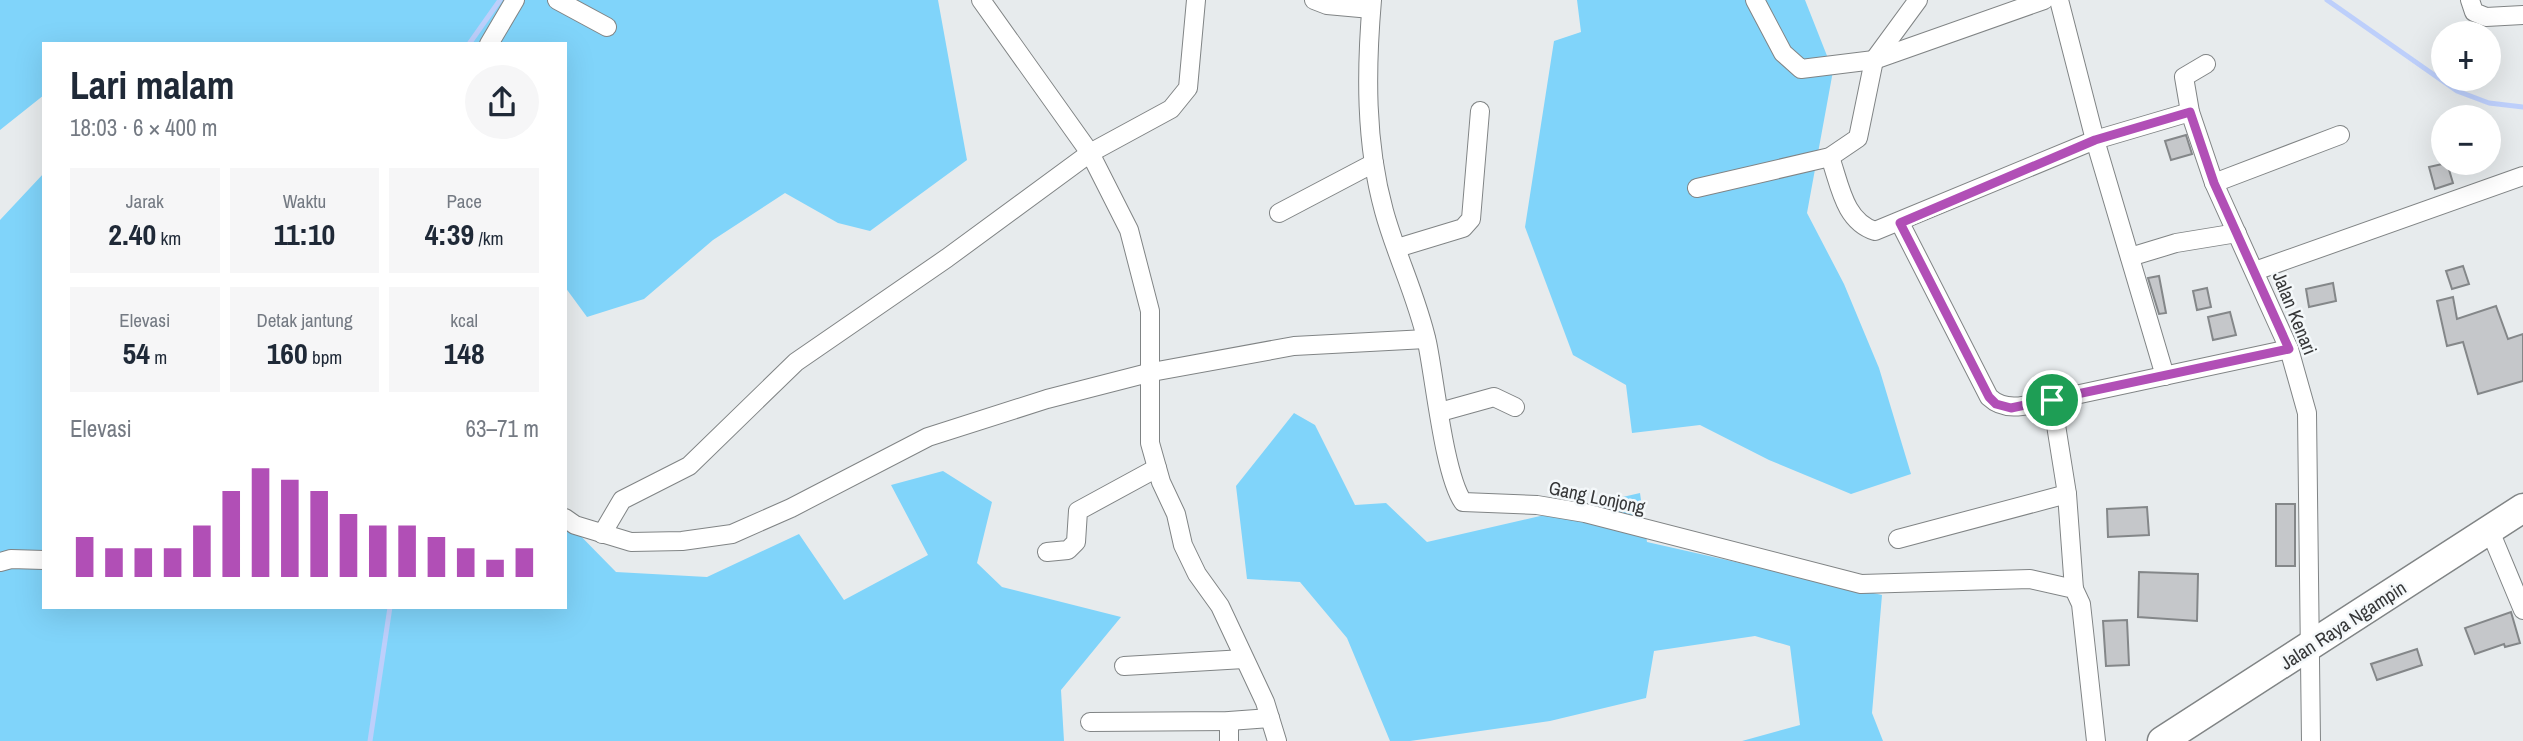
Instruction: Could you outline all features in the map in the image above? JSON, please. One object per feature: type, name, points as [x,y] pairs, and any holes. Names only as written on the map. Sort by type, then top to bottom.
[{"type":"main road","name":"Jalan Raya Ngampin","points":[[2173,738],[2523,508]]},
{"type":"street","points":[[490,42],[515,0]]},
{"type":"street","points":[[557,0],[607,27]]},
{"type":"street","points":[[981,0],[1090,153],[1134,246],[1150,311],[1150,443],[1157,468],[1176,514],[1183,545],[1197,574],[1220,606],[1270,718],[1277,741]]},
{"type":"street","points":[[602,534],[622,500],[689,466],[796,362],[947,258],[1090,153],[1171,109],[1188,88],[1196,0]]},
{"type":"street","points":[[1314,0],[1327,5],[1371,4]]},
{"type":"street","points":[[1755,0],[1783,53],[1801,69],[1874,60],[2044,0]]},
{"type":"street","points":[[1697,188],[1830,157],[1858,138],[1874,60],[1918,0]]},
{"type":"street","points":[[2059,0],[2095,140],[2165,376]]},
{"type":"street","points":[[2470,0],[2474,12],[2486,17],[2519,12],[2523,15]]},
{"type":"street","name":"Gang Lonjong","points":[[1371,4],[1366,68],[1374,163],[1384,211],[1426,339],[1451,471],[1463,502],[1537,505],[1585,513],[1861,584],[2030,579],[2074,589]]},
{"type":"street","name":"Jalan Kenari","points":[[2206,64],[2184,77],[2190,112],[2214,183],[2289,349],[2308,413],[2311,741]]},
{"type":"street","points":[[1397,248],[1462,228],[1471,219],[1479,111]]},
{"type":"street","points":[[1830,157],[1851,216],[1861,226],[1875,231],[1900,223],[2095,140],[2190,112]]},
{"type":"street","points":[[2214,183],[2340,135]]},
{"type":"street","points":[[1279,213],[1374,163]]},
{"type":"street","points":[[2255,271],[2523,176]]},
{"type":"street","points":[[1900,223],[1989,397],[1996,404],[2011,408],[2289,349]]},
{"type":"street","points":[[2130,257],[2176,243],[2237,233]]},
{"type":"street","points":[[567,519],[575,525],[631,542],[682,541],[732,534],[791,508],[928,437],[1047,398],[1152,372],[1294,346],[1426,339]]},
{"type":"street","points":[[1440,412],[1494,397],[1515,407]]},
{"type":"street","points":[[2052,400],[2067,494],[2074,589],[2081,604],[2096,741]]},
{"type":"street","points":[[1048,552],[1068,550],[1076,542],[1078,512],[1157,468]]},
{"type":"street","points":[[1898,539],[2067,494]]},
{"type":"street","points":[[2490,531],[2523,610]]},
{"type":"street","points":[[0,562],[12,559],[42,560]]},
{"type":"street","points":[[1124,666],[1247,666]]},
{"type":"street","points":[[1090,722],[1270,718]]},
{"type":"street","points":[[1229,721],[1229,741]]},
{"type":"shaded area","points":[[0,0],[938,0],[967,160],[870,231],[838,223],[785,193],[713,240],[644,299],[587,317],[567,290],[567,42],[42,42],[42,97],[0,130]]},
{"type":"shaded area","points":[[1577,0],[1805,0],[1833,71],[1807,213],[1844,284],[1879,368],[1911,474],[1851,494],[1769,460],[1700,425],[1632,433],[1626,385],[1573,355],[1525,227],[1554,41],[1581,32]]},
{"type":"shaded area","points":[[42,175],[42,609],[567,609],[567,522],[616,572],[707,577],[799,534],[844,600],[928,555],[891,485],[943,471],[992,502],[977,563],[1002,587],[1121,617],[1061,690],[1064,741],[0,741],[0,220]]},
{"type":"shaded area","points":[[1294,413],[1315,425],[1355,505],[1386,503],[1427,542],[1640,493],[1647,542],[1882,595],[1872,713],[1883,741],[1742,741],[1800,725],[1790,646],[1755,636],[1654,651],[1646,698],[1550,721],[1410,741],[1390,741],[1347,638],[1300,582],[1247,579],[1236,486]]},
{"type":"building","points":[[2186,135],[2192,154],[2171,160],[2165,141]]},
{"type":"building","points":[[2431,175],[2451,175],[2453,183],[2435,189]]},
{"type":"building","points":[[2463,266],[2469,284],[2452,289],[2446,271]]},
{"type":"building","points":[[2159,276],[2166,313],[2159,314],[2148,278]]},
{"type":"building","points":[[2333,283],[2336,301],[2309,307],[2306,289]]},
{"type":"building","points":[[2207,288],[2211,307],[2197,310],[2193,291]]},
{"type":"building","points":[[2453,297],[2457,319],[2496,306],[2508,339],[2523,334],[2523,381],[2478,394],[2463,342],[2447,346],[2437,301]]},
{"type":"building","points":[[2230,312],[2236,335],[2213,340],[2208,317]]},
{"type":"building","points":[[2276,504],[2295,504],[2295,566],[2276,566]]},
{"type":"building","points":[[2147,507],[2149,535],[2108,537],[2107,509]]},
{"type":"building","points":[[2139,572],[2198,574],[2197,621],[2138,617]]},
{"type":"building","points":[[2511,612],[2520,643],[2505,647],[2504,644],[2475,654],[2465,628]]},
{"type":"building","points":[[2127,620],[2129,665],[2106,666],[2103,621]]},
{"type":"building","points":[[2417,649],[2422,665],[2377,680],[2371,664]]},
{"type":"waterway","points":[[470,42],[500,0]]},
{"type":"waterway","points":[[2327,0],[2457,91],[2489,103],[2523,107]]},
{"type":"waterway","points":[[370,741],[390,609]]},
{"type":"route","points":[[2190,112],[2214,183],[2289,349],[2052,400],[2011,408],[1996,404],[1989,397],[1900,223],[2095,140],[2190,112]]}]
